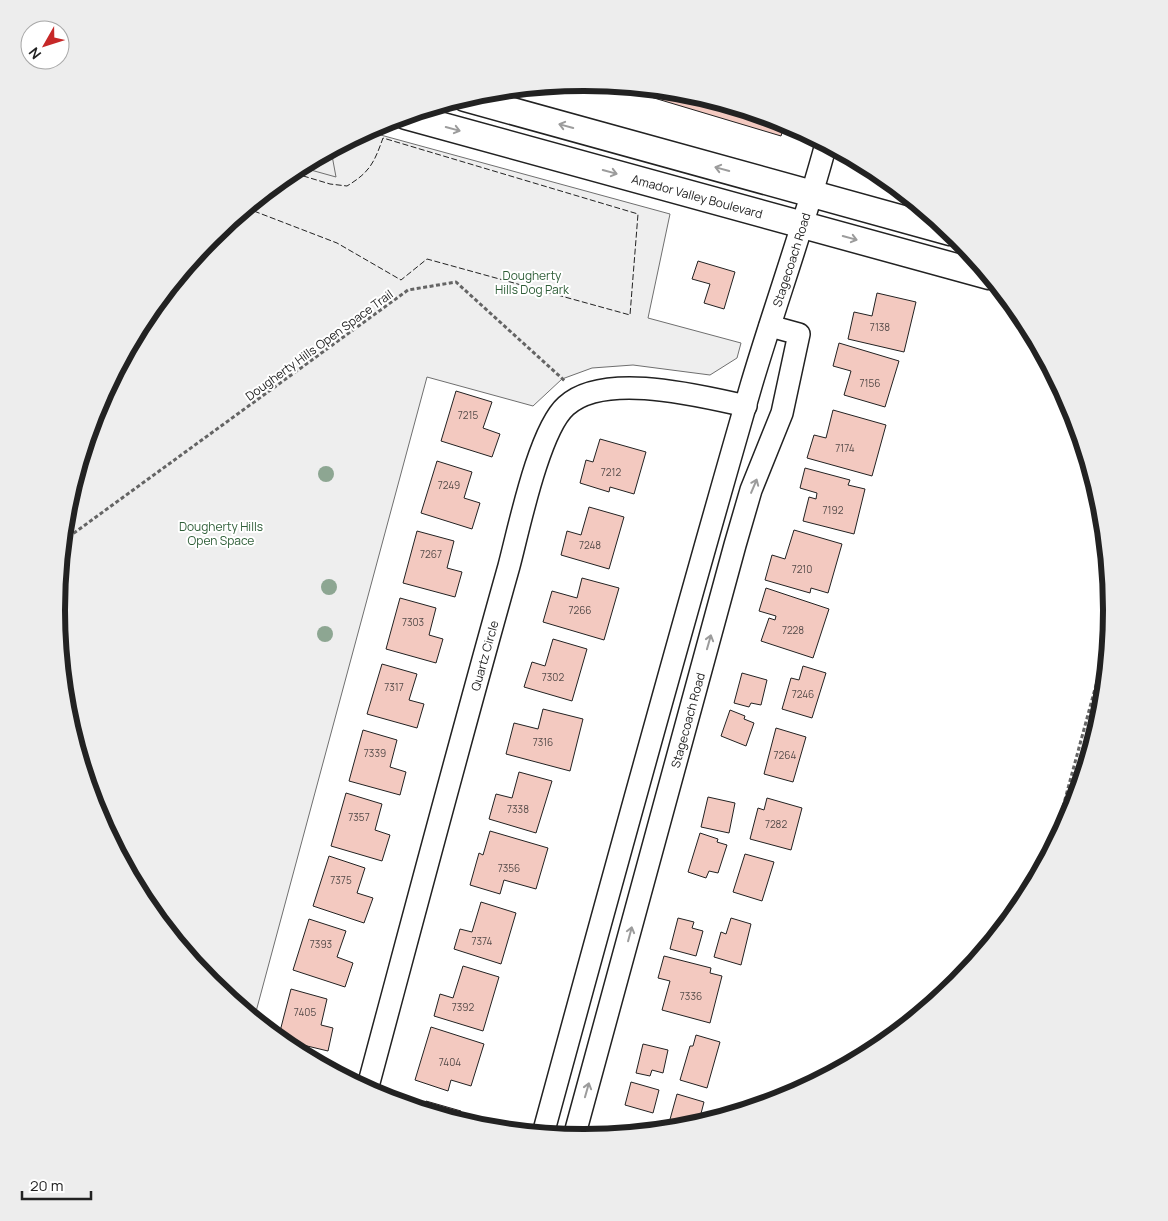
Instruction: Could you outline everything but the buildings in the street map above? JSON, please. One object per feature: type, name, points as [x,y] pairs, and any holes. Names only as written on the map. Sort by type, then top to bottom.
[{"type":"street","points":[[479,102],[934,227]]},
{"type":"street","name":"Amador Valley Boulevard","points":[[417,119],[978,273]]},
{"type":"street","name":"Stagecoach Road","points":[[545,1128],[658,714],[746,406],[791,254],[803,226],[824,150]]},
{"type":"street","name":"Stagecoach Road","points":[[576,1130],[751,490],[782,413],[799,334],[770,326]]},
{"type":"street","name":"Quartz Circle","points":[[369,1083],[485,650],[542,449],[556,417],[567,404],[581,396],[604,389],[664,389],[746,406]]},
{"type":"street","points":[[658,714],[686,722]]},
{"type":"street","points":[[567,1048],[597,1055]]},
{"type":"path","name":"Dougherty Hills Open Space Trail","points":[[70,536],[408,290],[456,282],[581,396]]},
{"type":"path","points":[[1061,812],[1100,672]]},
{"type":"green space","name":"Dougherty Hills Open Space","points":[[378,134],[670,214],[648,318],[741,343],[737,358],[710,375],[633,365],[592,368],[562,379],[533,406],[427,377],[256,1012],[194,953],[152,899],[135,870],[105,809],[93,777],[75,712],[69,678],[66,644],[66,577],[75,509],[83,476],[105,412],[119,381],[152,322],[194,268],[242,220],[296,179],[354,145]]},
{"type":"shaded area","points":[[332,157],[336,177],[311,170]]},
{"type":"fence","points":[[253,211],[337,243],[401,280],[427,259],[630,315],[638,214],[383,138],[370,166],[361,176],[347,186],[330,184],[302,175]]},
{"type":"park label","name":"Dougherty Hills Dog Park","points":[[532,282]]}]
